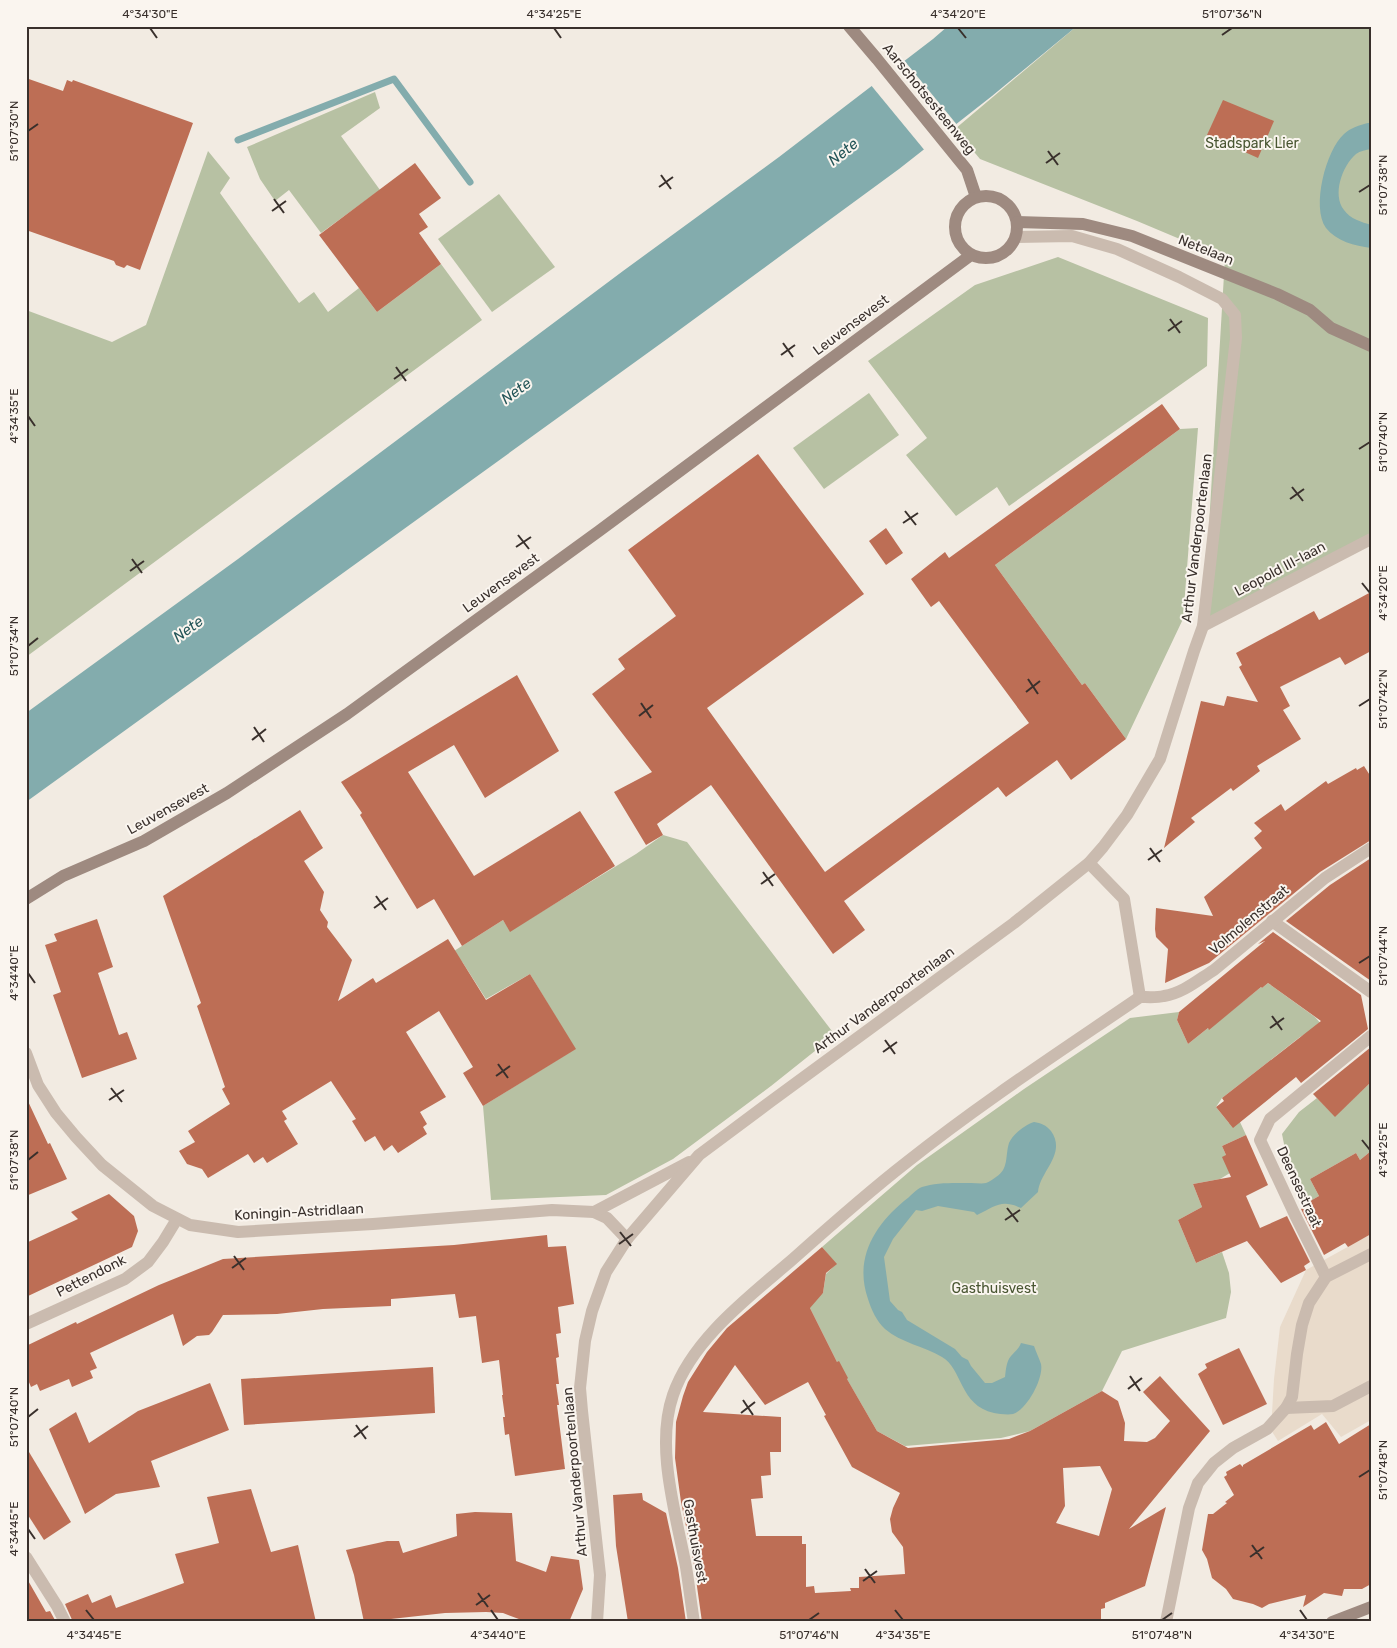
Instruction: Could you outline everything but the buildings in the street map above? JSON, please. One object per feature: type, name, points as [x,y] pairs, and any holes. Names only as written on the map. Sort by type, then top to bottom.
[{"type":"street","name":"Aarschotsesteenweg","points":[[849,26],[967,170],[976,197]]},
{"type":"street","points":[[987,195],[997,197],[1012,209],[1017,222],[1016,237],[1009,248],[996,257],[978,258],[971,255],[960,245],[955,235],[954,222],[957,212],[968,201],[976,197],[987,195]]},
{"type":"street","name":"Netelaan","points":[[1017,222],[1083,224],[1132,236],[1277,294],[1310,310],[1331,328],[1371,346]]},
{"type":"street","name":"Arthur Vanderpoortenlaan","points":[[594,1212],[695,1159],[1014,923],[1088,863],[1103,848],[1127,815],[1160,759],[1203,626],[1236,338],[1235,315],[1222,299],[1180,277],[1117,249],[1072,236],[1016,237]]},
{"type":"street","name":"Leuvensevest","points":[[26,899],[63,876],[144,842],[227,792],[347,714],[599,531],[971,255]]},
{"type":"street","name":"Leopold III-laan","points":[[1203,626],[1371,538]]},
{"type":"street","name":"Volmolenstraat","points":[[1140,997],[1162,997],[1179,992],[1214,970],[1325,878],[1371,848]]},
{"type":"street","points":[[1088,863],[1124,898],[1140,997]]},
{"type":"street","points":[[1272,921],[1371,992]]},
{"type":"street","name":"Gasthuisvest","points":[[694,1622],[665,1449],[673,1394],[688,1363],[710,1334],[824,1231],[908,1161],[1036,1067],[1140,997]]},
{"type":"street","name":"Deensestraat","points":[[1326,1278],[1260,1140],[1270,1119],[1371,1036]]},
{"type":"street","name":"Koningin-Astridlaan","points":[[26,1052],[38,1085],[56,1113],[102,1165],[153,1206],[190,1225],[238,1232],[552,1210],[594,1212]]},
{"type":"street","name":"Arthur Vanderpoortenlaan","points":[[597,1622],[600,1575],[580,1388],[585,1341],[592,1311],[606,1272],[627,1239],[695,1159]]},
{"type":"street","points":[[594,1212],[607,1218],[627,1239]]},
{"type":"street","name":"Pettendonk","points":[[26,1324],[125,1279],[148,1262],[177,1219]]},
{"type":"street","points":[[1166,1622],[1189,1508],[1198,1483],[1214,1463],[1233,1448],[1267,1429],[1286,1408],[1292,1397],[1302,1325],[1309,1303],[1326,1278],[1371,1254]]},
{"type":"street","points":[[1286,1408],[1333,1406],[1371,1386]]},
{"type":"street","points":[[26,1557],[65,1622]]},
{"type":"street","points":[[1332,1622],[1371,1607]]},
{"type":"green space","name":"Stadspark Lier","points":[[1077,26],[1371,26],[1371,533],[1203,626],[1225,258],[980,159],[955,129]]},
{"type":"green space","points":[[375,92],[380,108],[341,136],[380,190],[321,233],[289,190],[275,201],[260,179],[247,147]]},
{"type":"green space","points":[[208,151],[230,178],[220,193],[299,303],[314,292],[328,312],[359,288],[377,312],[441,264],[482,320],[26,657],[26,310],[112,342],[146,325]]},
{"type":"green space","points":[[499,194],[555,267],[492,312],[438,239]]},
{"type":"green space","points":[[1058,257],[1208,318],[1207,366],[1009,506],[997,487],[956,516],[906,455],[927,438],[868,361],[975,285]]},
{"type":"green space","points":[[869,393],[899,435],[824,489],[793,448]]},
{"type":"green space","points":[[1198,428],[1183,619],[1126,739],[1085,683],[1082,685],[995,565],[1180,429]]},
{"type":"green space","points":[[663,835],[687,842],[835,1035],[771,1086],[673,1159],[606,1195],[491,1200],[483,1106],[575,1049],[530,974],[486,999],[454,951],[503,920],[510,931],[636,854]]},
{"type":"green space","name":"Gasthuisvest","points":[[1268,983],[1315,1017],[1322,1025],[1300,1037],[1222,1098],[1216,1107],[1229,1123],[1240,1122],[1246,1135],[1222,1146],[1230,1173],[1220,1179],[1193,1184],[1202,1207],[1178,1220],[1196,1263],[1222,1252],[1229,1273],[1231,1292],[1226,1318],[1122,1351],[1102,1391],[1030,1431],[1001,1438],[905,1446],[877,1431],[837,1362],[808,1304],[823,1293],[826,1274],[836,1264],[822,1247],[917,1165],[1024,1089],[1130,1018],[1179,1012],[1177,1020],[1188,1044]]},
{"type":"green space","points":[[1371,1082],[1371,1151],[1360,1160],[1356,1153],[1310,1179],[1319,1196],[1305,1204],[1290,1174],[1282,1134],[1299,1112],[1317,1098],[1335,1116]]},
{"type":"shaded area","points":[[1371,1234],[1371,1420],[1341,1437],[1322,1414],[1278,1441],[1271,1430],[1280,1327],[1306,1270]]},
{"type":"water","name":"Nete","points":[[948,26],[1077,26],[899,169],[26,802],[26,713],[238,559],[623,271],[779,157]]},
{"type":"water","points":[[1371,123],[1371,149],[1361,151],[1351,159],[1340,181],[1339,197],[1340,204],[1349,216],[1371,225],[1371,248],[1346,242],[1330,233],[1322,219],[1320,207],[1320,193],[1331,152],[1337,142],[1349,130]]},
{"type":"water","points":[[1034,1122],[1047,1127],[1051,1131],[1056,1147],[1038,1192],[1021,1208],[1003,1204],[994,1206],[977,1215],[974,1212],[938,1206],[922,1211],[916,1210],[893,1239],[884,1257],[890,1301],[902,1312],[907,1320],[955,1349],[962,1357],[968,1360],[985,1383],[992,1383],[1005,1377],[1008,1361],[1021,1343],[1034,1346],[1041,1364],[1037,1385],[1029,1400],[1018,1411],[1013,1414],[1001,1414],[983,1409],[974,1403],[954,1370],[942,1357],[898,1338],[882,1326],[869,1303],[864,1284],[865,1257],[876,1232],[884,1221],[918,1189],[933,1184],[986,1183],[990,1181],[1003,1170],[1009,1143],[1013,1136]]},
{"type":"pier","points":[[903,59],[958,126],[926,152],[870,84]]},
{"type":"waterway","points":[[238,140],[394,79],[470,182]]}]
